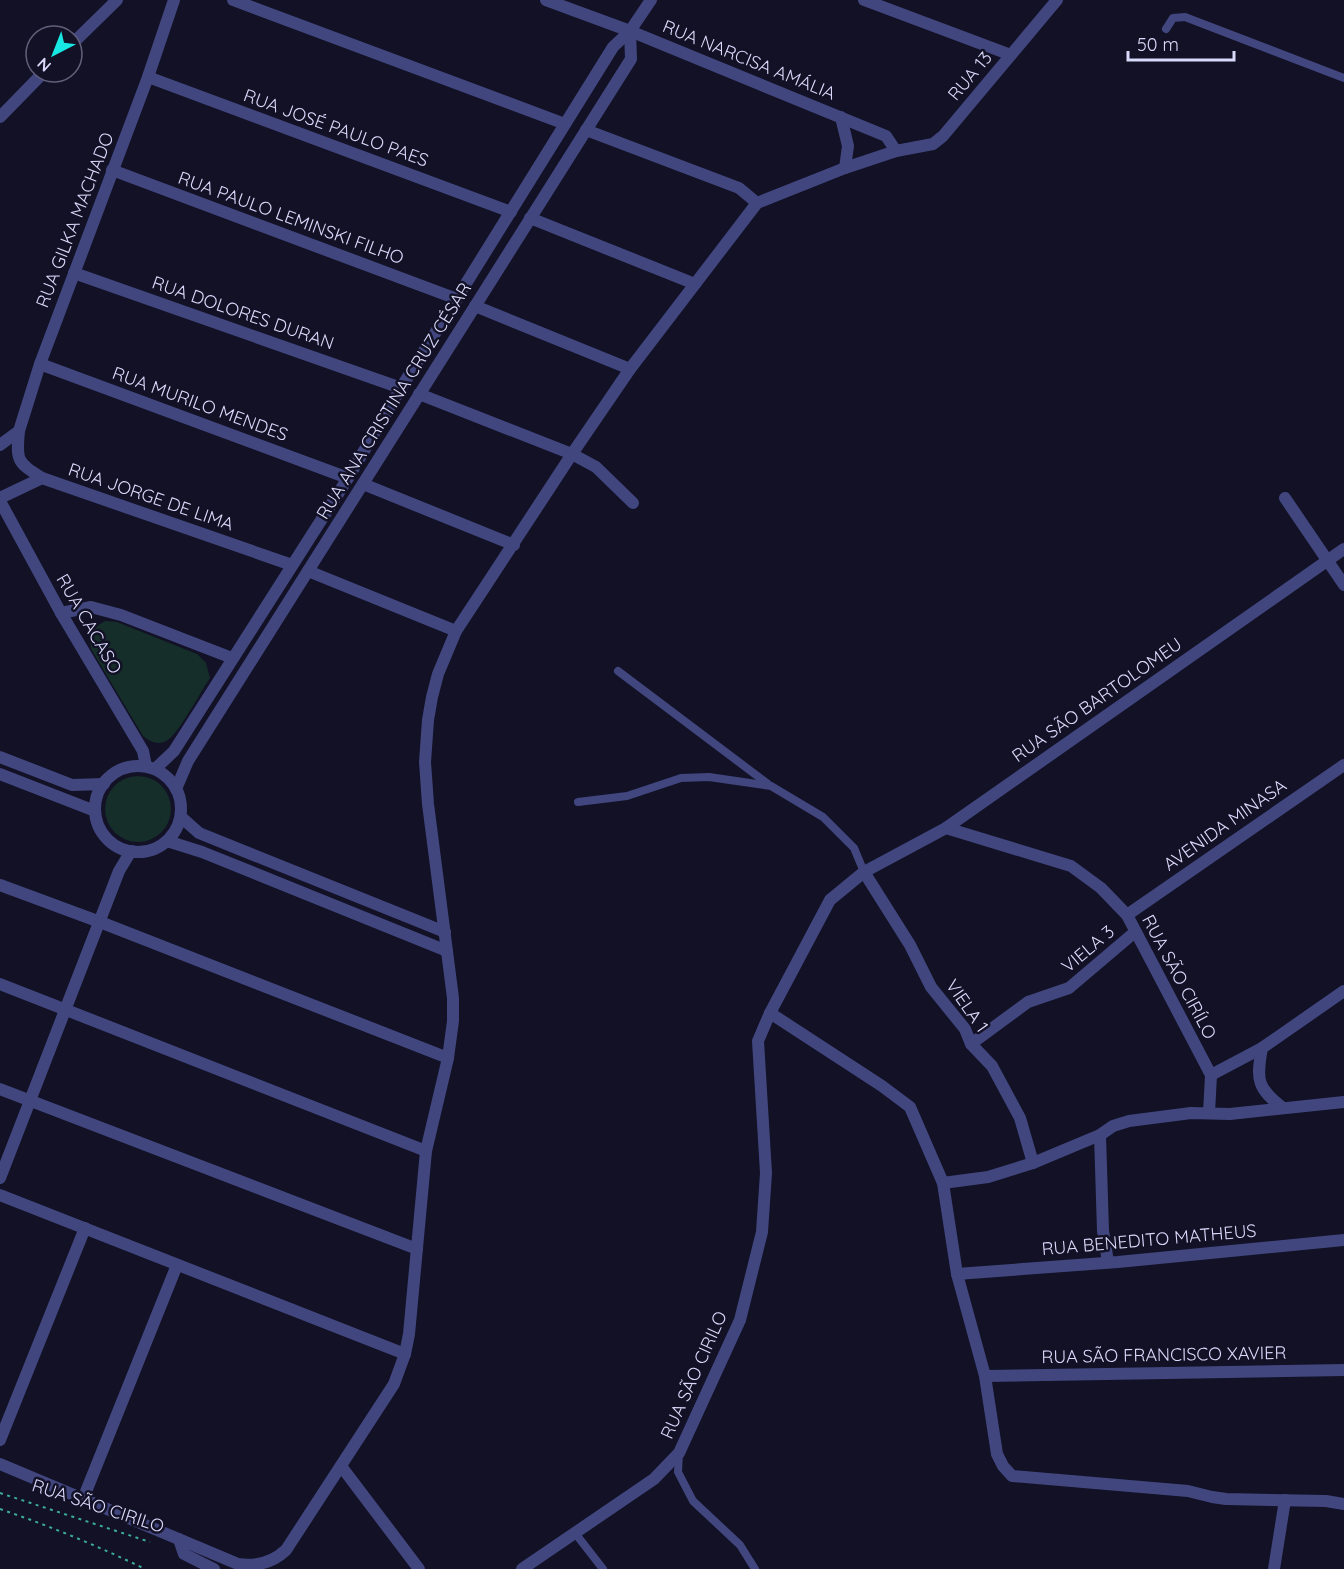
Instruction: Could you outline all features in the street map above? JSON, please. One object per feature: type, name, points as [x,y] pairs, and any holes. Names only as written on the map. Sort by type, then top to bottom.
[{"type":"street","points":[[84,32],[117,0]]},
{"type":"street","name":"RUA GILKA MACHADO","points":[[19,431],[40,364],[148,76],[174,0]]},
{"type":"street","points":[[233,0],[565,124]]},
{"type":"street","name":"RUA NARCISA AMÁLIA","points":[[546,0],[630,31],[886,136],[896,151]]},
{"type":"street","name":"RUA ANA CRISTINA CRUZ CÉSAR","points":[[151,768],[174,751],[348,477],[613,47],[630,31],[651,0]]},
{"type":"street","points":[[864,0],[1011,55]]},
{"type":"street","name":"RUA 13","points":[[756,203],[845,168],[896,151],[933,144],[943,136],[1057,0]]},
{"type":"street","name":"RUA ANA CRISTINA CRUZ CÉSAR","points":[[176,789],[188,761],[631,58],[630,31]]},
{"type":"street","name":"RUA JOSÉ PAULO PAES","points":[[148,76],[511,212]]},
{"type":"street","points":[[0,117],[32,84]]},
{"type":"street","points":[[841,117],[848,146],[845,168]]},
{"type":"street","points":[[0,1464],[238,1564],[258,1565],[274,1559],[286,1550],[394,1384],[405,1354],[409,1334],[426,1151],[448,1058],[453,1021],[453,998],[427,794],[426,741],[432,697],[438,674],[456,631],[572,454],[630,369],[756,203],[739,188],[586,130]]},
{"type":"street","name":"RUA PAULO LEMINSKI FILHO","points":[[112,170],[457,299]]},
{"type":"street","points":[[530,218],[695,284]]},
{"type":"street","name":"RUA DOLORES DURAN","points":[[74,273],[401,388]]},
{"type":"street","points":[[475,306],[630,369]]},
{"type":"street","name":"RUA MURILO MENDES","points":[[40,364],[348,477]]},
{"type":"street","points":[[419,394],[572,454],[596,467],[633,503]]},
{"type":"street","points":[[0,445],[19,431]]},
{"type":"street","points":[[19,431],[17,454],[24,466],[42,478]]},
{"type":"street","name":"RUA JORGE DE LIMA","points":[[0,499],[42,478],[292,565]]},
{"type":"street","points":[[363,484],[514,545]]},
{"type":"street","points":[[1285,498],[1344,585]]},
{"type":"street","name":"RUA CACASO","points":[[0,499],[61,613],[151,768]]},
{"type":"street","name":"RUA SÃO BARTOLOMEU","points":[[864,872],[946,828],[1344,549]]},
{"type":"street","points":[[308,571],[456,631]]},
{"type":"street","points":[[61,613],[91,608],[121,615],[232,658]]},
{"type":"street","points":[[0,757],[72,785],[104,783]]},
{"type":"street","name":"AVENIDA MINASA","points":[[1127,915],[1344,765]]},
{"type":"street","points":[[127,768],[151,768],[164,774],[176,789],[181,817],[167,841],[150,850],[131,851],[121,848],[106,837],[100,829],[95,811],[99,792],[104,783],[118,771],[127,768]]},
{"type":"street","points":[[0,774],[95,811]]},
{"type":"street","points":[[181,817],[199,833],[445,932]]},
{"type":"street","name":"RUA SÃO CIRÍLO","points":[[946,828],[1071,866],[1101,888],[1127,915],[1211,1075]]},
{"type":"street","points":[[167,841],[202,852],[447,951]]},
{"type":"street","points":[[0,1178],[119,871],[131,851]]},
{"type":"street","name":"RUA SÃO CIRILO","points":[[522,1569],[654,1479],[680,1453],[740,1320],[762,1232],[766,1173],[759,1041],[770,1012],[830,900],[864,872]]},
{"type":"street","name":"VIELA 1","points":[[864,872],[910,945],[931,987],[965,1029],[970,1044],[992,1066],[1020,1118],[1033,1163]]},
{"type":"street","points":[[0,885],[448,1058]]},
{"type":"street","name":"VIELA 3","points":[[970,1044],[1028,1002],[1069,988],[1135,932]]},
{"type":"street","points":[[0,984],[426,1151]]},
{"type":"street","points":[[1209,1113],[1211,1075],[1262,1048],[1344,991]]},
{"type":"street","points":[[770,1012],[910,1107],[943,1183],[957,1274],[985,1376],[997,1454],[1003,1466],[1012,1476],[1188,1491],[1226,1499],[1344,1504]]},
{"type":"street","points":[[1262,1048],[1257,1072],[1261,1087],[1283,1108]]},
{"type":"street","points":[[0,1089],[417,1249]]},
{"type":"street","points":[[943,1183],[988,1177],[1033,1163],[1100,1135],[1113,1126],[1129,1121],[1209,1113],[1230,1114],[1344,1102]]},
{"type":"street","points":[[1100,1135],[1103,1231],[1108,1262]]},
{"type":"street","points":[[0,1195],[405,1354]]},
{"type":"street","points":[[0,1440],[85,1228]]},
{"type":"street","name":"RUA BENEDITO MATHEUS","points":[[957,1274],[1344,1240]]},
{"type":"street","points":[[83,1499],[177,1265]]},
{"type":"street","name":"RUA SÃO FRANCISCO XAVIER","points":[[985,1376],[1344,1370]]},
{"type":"street","points":[[341,1466],[419,1569]]},
{"type":"street","points":[[1274,1569],[1286,1500]]},
{"type":"street","name":"RUA SÃO CIRILO","points":[[179,1539],[184,1554],[214,1569]]},
{"type":"lane","points":[[1166,29],[1173,18],[1185,17],[1344,78]]},
{"type":"lane","points":[[618,672],[771,786],[823,817],[854,848],[864,872]]},
{"type":"lane","points":[[578,802],[627,796],[681,778],[709,777],[771,786]]},
{"type":"lane","points":[[680,1453],[678,1472],[693,1501],[740,1545],[755,1569]]},
{"type":"lane","points":[[575,1533],[603,1569]]},
{"type":"path","name":"RUA SÃO CIRILO","points":[[0,1493],[152,1543]]},
{"type":"path","points":[[0,1509],[52,1527],[110,1551],[145,1569]]},
{"type":"green space","points":[[105,621],[117,622],[197,654],[206,663],[210,678],[179,728],[166,741],[156,743],[143,736],[91,649],[92,632]]},
{"type":"green space","points":[[132,776],[144,776],[156,781],[166,791],[171,809],[169,822],[156,837],[144,842],[132,842],[120,837],[110,827],[105,815],[105,803],[110,791],[120,781]]}]
